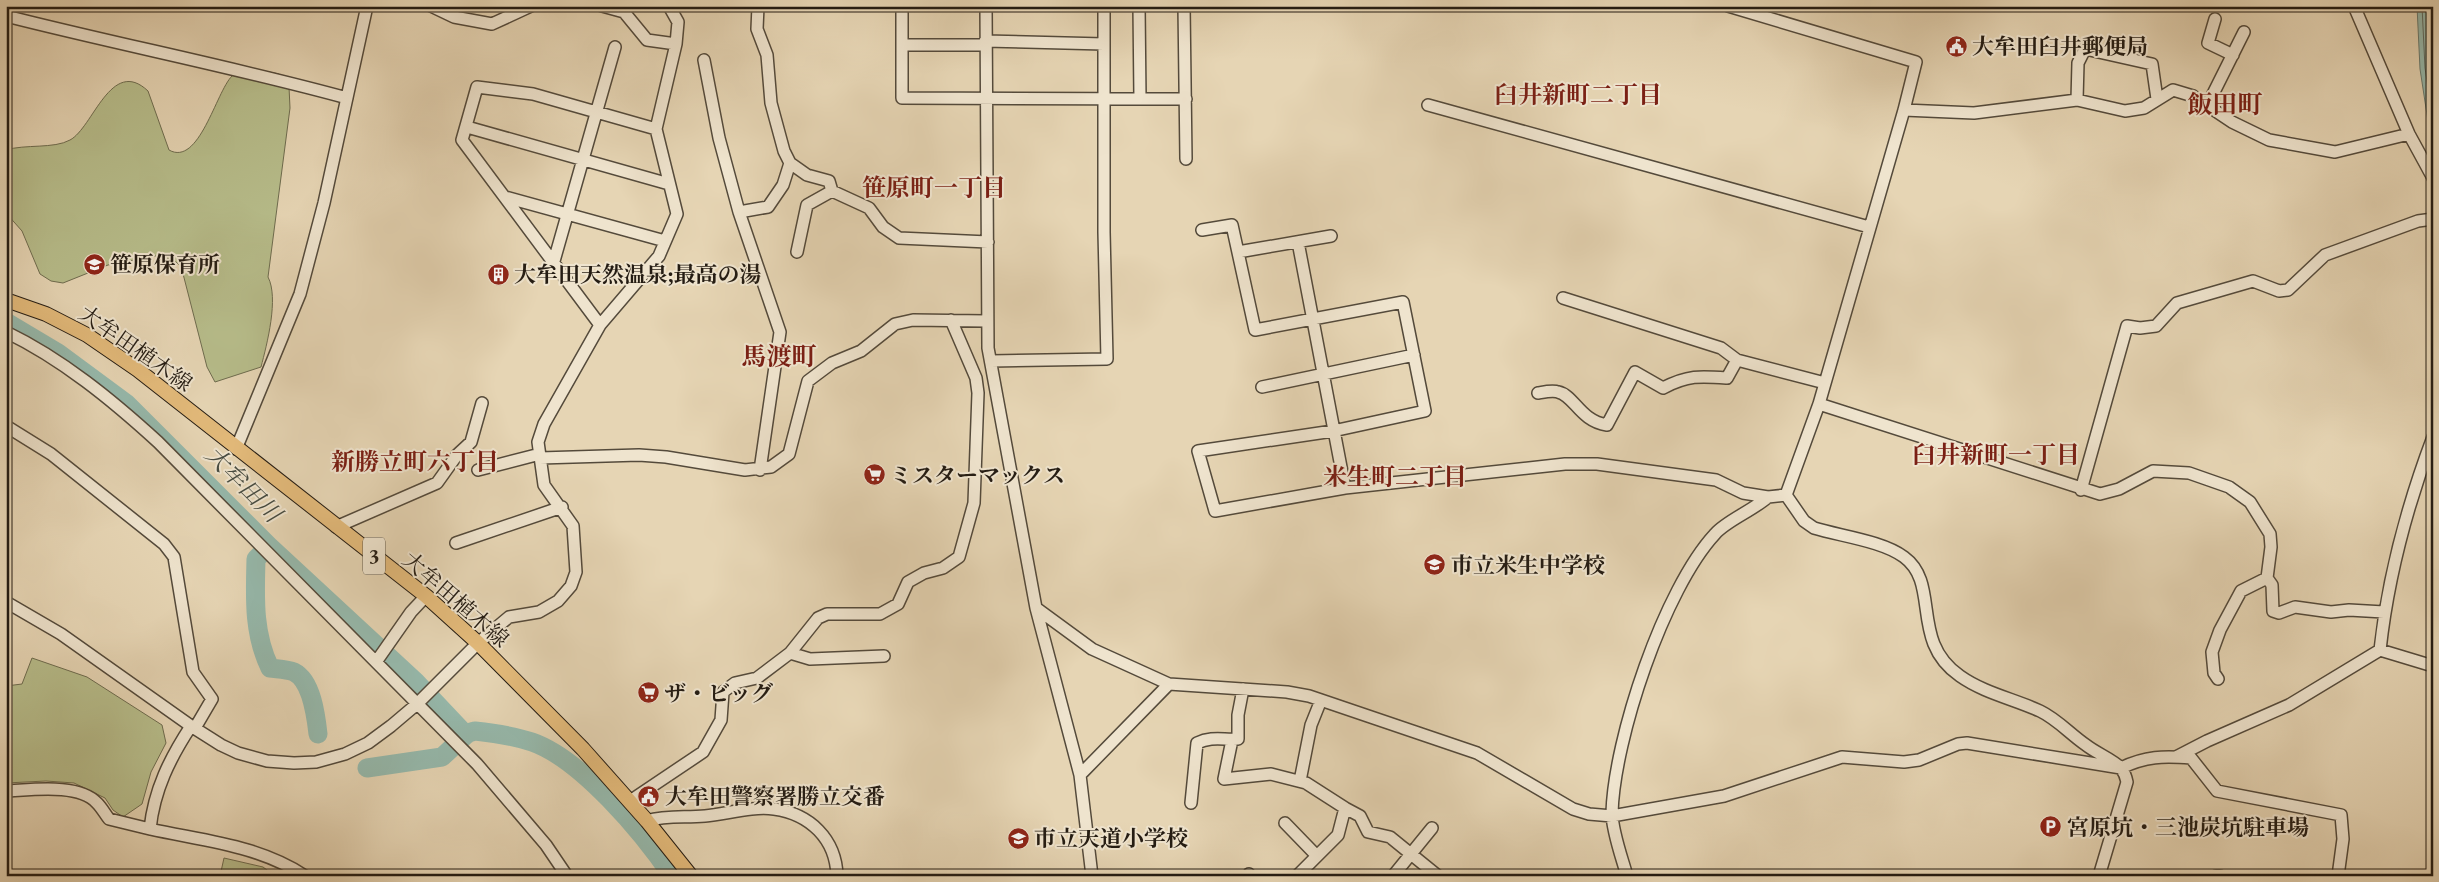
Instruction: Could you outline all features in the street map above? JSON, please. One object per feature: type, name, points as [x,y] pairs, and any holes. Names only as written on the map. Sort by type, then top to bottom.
[{"type":"main road","name":"大牟田植木線","points":[[6,300],[46,314],[87,335],[138,370],[236,449],[426,596],[478,643],[583,749],[630,801],[691,876]]},
{"type":"street","points":[[236,449],[300,294],[367,6]]},
{"type":"street","points":[[431,6],[454,17],[492,24],[530,6]]},
{"type":"street","points":[[602,6],[624,12],[647,40],[676,44]]},
{"type":"street","points":[[6,602],[61,634],[220,745],[267,761],[316,762],[345,754],[368,743],[419,701],[478,643],[509,617],[539,612],[558,601],[571,586],[576,572],[575,540],[573,526],[562,507],[544,485],[538,442],[544,424],[600,325],[659,256],[677,214],[656,129],[676,44],[678,22],[669,6]]},
{"type":"street","points":[[758,6],[757,29],[767,55],[771,103],[784,151],[790,164],[807,175],[829,181],[832,192]]},
{"type":"street","points":[[902,6],[902,98],[1186,99]]},
{"type":"street","points":[[986,6],[985,98],[988,242],[986,321],[988,348],[1036,608],[1080,775],[1092,876]]},
{"type":"street","points":[[991,361],[1107,359],[1104,6]]},
{"type":"street","points":[[1139,6],[1140,98]]},
{"type":"street","points":[[1184,6],[1186,159]]},
{"type":"street","points":[[2354,6],[2409,134],[2433,178]]},
{"type":"street","points":[[1733,7],[1916,62],[1904,110],[1825,383],[1786,495]]},
{"type":"street","points":[[6,16],[283,81],[347,98]]},
{"type":"street","points":[[2215,19],[2208,43],[2233,55]]},
{"type":"street","points":[[2207,106],[2244,32]]},
{"type":"street","points":[[902,45],[985,43],[1104,44]]},
{"type":"street","points":[[554,261],[615,47]]},
{"type":"street","points":[[2077,100],[2078,63],[2085,49],[2152,64],[2157,100]]},
{"type":"street","points":[[704,60],[719,138],[739,212],[780,332],[760,470]]},
{"type":"street","points":[[600,325],[462,140],[477,87],[533,94],[656,129]]},
{"type":"street","points":[[1904,110],[1974,113],[2077,100],[2124,111],[2144,108],[2173,90],[2193,96],[2232,122],[2269,140],[2335,152],[2409,134]]},
{"type":"street","points":[[1428,105],[1869,227]]},
{"type":"street","points":[[467,127],[669,184]]},
{"type":"street","points":[[739,212],[768,207],[783,185],[790,164]]},
{"type":"street","points":[[832,192],[869,208],[883,227],[898,238],[988,242]]},
{"type":"street","points":[[797,252],[807,205],[832,192]]},
{"type":"street","points":[[505,197],[665,241]]},
{"type":"street","points":[[2082,490],[2127,326],[2140,328],[2156,326],[2177,303],[2254,280],[2279,291],[2288,290],[2325,254],[2418,221],[2433,219]]},
{"type":"street","points":[[1202,230],[1232,225],[1255,330],[1403,302],[1425,411],[1333,431],[1198,451],[1215,511],[1345,488],[1565,464],[1597,464],[1716,480],[1743,493],[1768,497],[1786,495]]},
{"type":"street","points":[[1238,252],[1331,236]]},
{"type":"street","points":[[1298,242],[1345,488]]},
{"type":"street","points":[[1563,298],[1721,348],[1737,360],[1825,383]]},
{"type":"street","points":[[478,470],[540,456],[639,455],[666,457],[745,470],[771,468],[789,454],[798,426],[808,381],[832,363],[861,351],[895,324],[913,320],[986,321]]},
{"type":"street","points":[[630,801],[703,752],[721,720],[723,692],[735,683],[757,678],[790,653],[818,618],[827,614],[880,614],[898,604],[908,582],[924,573],[943,568],[959,557],[966,537],[976,489],[978,393],[976,378],[951,320]]},
{"type":"street","points":[[6,332],[76,375],[122,410],[158,442],[262,549],[419,701],[516,809],[546,845],[567,876]]},
{"type":"street","points":[[1262,387],[1414,355]]},
{"type":"street","points":[[1538,393],[1559,392],[1569,399],[1581,413],[1597,424],[1607,425],[1634,372],[1663,388],[1680,379],[1695,376],[1727,378],[1737,360]]},
{"type":"street","points":[[336,527],[437,483],[457,455],[471,442],[482,404]]},
{"type":"street","points":[[1818,404],[2082,490],[2100,494],[2113,491],[2153,471],[2189,473],[2229,487],[2250,502],[2270,534],[2271,547],[2267,578],[2272,586],[2274,611],[2280,613],[2295,608],[2331,612],[2349,610],[2384,612]]},
{"type":"street","points":[[6,426],[51,454],[164,544],[174,557],[193,672],[212,699],[174,753],[159,785],[150,828]]},
{"type":"street","points":[[2380,650],[2384,612],[2394,560],[2431,450],[2433,437]]},
{"type":"street","points":[[1786,495],[1804,521],[1814,528],[1890,549],[1904,557],[1914,566],[1921,577],[1930,636],[1936,650],[1946,664],[1959,676],[1976,686],[2042,712],[2121,768],[2126,782],[2099,876]]},
{"type":"street","points":[[1626,876],[1612,816],[1614,779],[1638,688],[1676,592],[1690,566],[1716,532],[1756,508],[1768,497]]},
{"type":"street","points":[[456,543],[562,507]]},
{"type":"street","points":[[2218,679],[2214,674],[2212,652],[2220,630],[2241,591],[2267,578]]},
{"type":"street","points":[[378,660],[411,612],[426,596]]},
{"type":"street","points":[[1036,608],[1092,648],[1169,684],[1287,692],[1321,700],[1477,754],[1573,809],[1589,814],[1612,816],[1724,796],[1842,756],[1904,762],[1919,760],[1958,744],[1967,743],[2121,768],[2141,758],[2191,758],[2218,792],[2341,815],[2343,839],[2338,876]]},
{"type":"street","points":[[2176,757],[2207,741],[2289,705],[2380,650],[2433,666]]},
{"type":"street","points":[[790,653],[810,659],[884,656]]},
{"type":"street","points":[[1080,775],[1169,684]]},
{"type":"street","points":[[1191,803],[1197,743],[1206,739],[1220,737],[1232,740],[1238,739],[1238,715],[1243,689]]},
{"type":"street","points":[[1300,781],[1311,725],[1321,700]]},
{"type":"street","points":[[1232,740],[1224,779],[1272,774],[1306,782],[1360,816],[1368,832],[1390,838],[1438,876]]},
{"type":"street","points":[[6,791],[54,789],[80,793],[96,801],[109,819],[257,851],[279,860],[305,876]]},
{"type":"street","points":[[1297,876],[1338,835],[1345,808]]},
{"type":"street","points":[[647,821],[662,816],[705,816],[773,809],[808,822],[823,833],[832,849],[837,876]]},
{"type":"street","points":[[1285,823],[1316,855]]},
{"type":"street","points":[[1393,876],[1432,828]]},
{"type":"green space","points":[[245,67],[279,74],[289,87],[290,108],[268,277],[272,297],[271,321],[261,367],[215,382],[207,367],[181,266],[172,259],[155,256],[108,265],[63,283],[51,281],[40,274],[22,231],[6,213],[6,150],[56,145],[70,140],[78,133],[113,88],[123,82],[135,83],[148,91],[169,150],[180,152],[189,148],[198,138],[226,84],[233,75]]},
{"type":"green space","points":[[32,658],[87,677],[162,725],[166,743],[151,772],[142,804],[123,817],[113,810],[105,798],[74,783],[46,781],[6,783],[6,686],[22,684]]},
{"type":"green space","points":[[224,858],[263,867],[275,876],[220,876]]},
{"type":"water","points":[[2417,6],[2433,6],[2433,154],[2420,69]]},
{"type":"waterway","name":"大牟田川","points":[[6,322],[58,353],[127,404],[269,546],[256,559],[256,615],[260,642],[270,668],[294,672],[305,683],[312,700],[318,734]]},
{"type":"waterway","points":[[269,546],[416,682],[466,735]]},
{"type":"waterway","name":"大牟田川","points":[[367,768],[442,757],[468,733],[475,731],[504,735],[532,742],[551,751],[570,764],[610,799],[645,839],[672,876]]},
{"type":"place","name":"大牟田臼井郵便局","points":[[1956,46]]},
{"type":"place","name":"笹原保育所","points":[[94,264]]},
{"type":"place","name":"大牟田天然温泉;最高の湯","points":[[498,274]]},
{"type":"place","name":"ミスターマックス","points":[[874,475]]},
{"type":"place","name":"市立米生中学校","points":[[1435,565]]},
{"type":"place","name":"ザ・ビッグ","points":[[648,693]]},
{"type":"place","name":"大牟田警察署勝立交番","points":[[649,796]]},
{"type":"place","name":"宮原坑・三池炭坑駐車場","points":[[2051,827]]},
{"type":"place","name":"市立天道小学校","points":[[1018,838]]},
{"type":"district","name":"臼井新町二丁目","points":[[1578,95]]},
{"type":"district","name":"飯田町","points":[[2225,104]]},
{"type":"district","name":"笹原町一丁目","points":[[934,188]]},
{"type":"district","name":"馬渡町","points":[[779,356]]},
{"type":"district","name":"臼井新町一丁目","points":[[1996,455]]},
{"type":"district","name":"新勝立町六丁目","points":[[415,462]]},
{"type":"district","name":"米生町二丁目","points":[[1395,477]]}]
